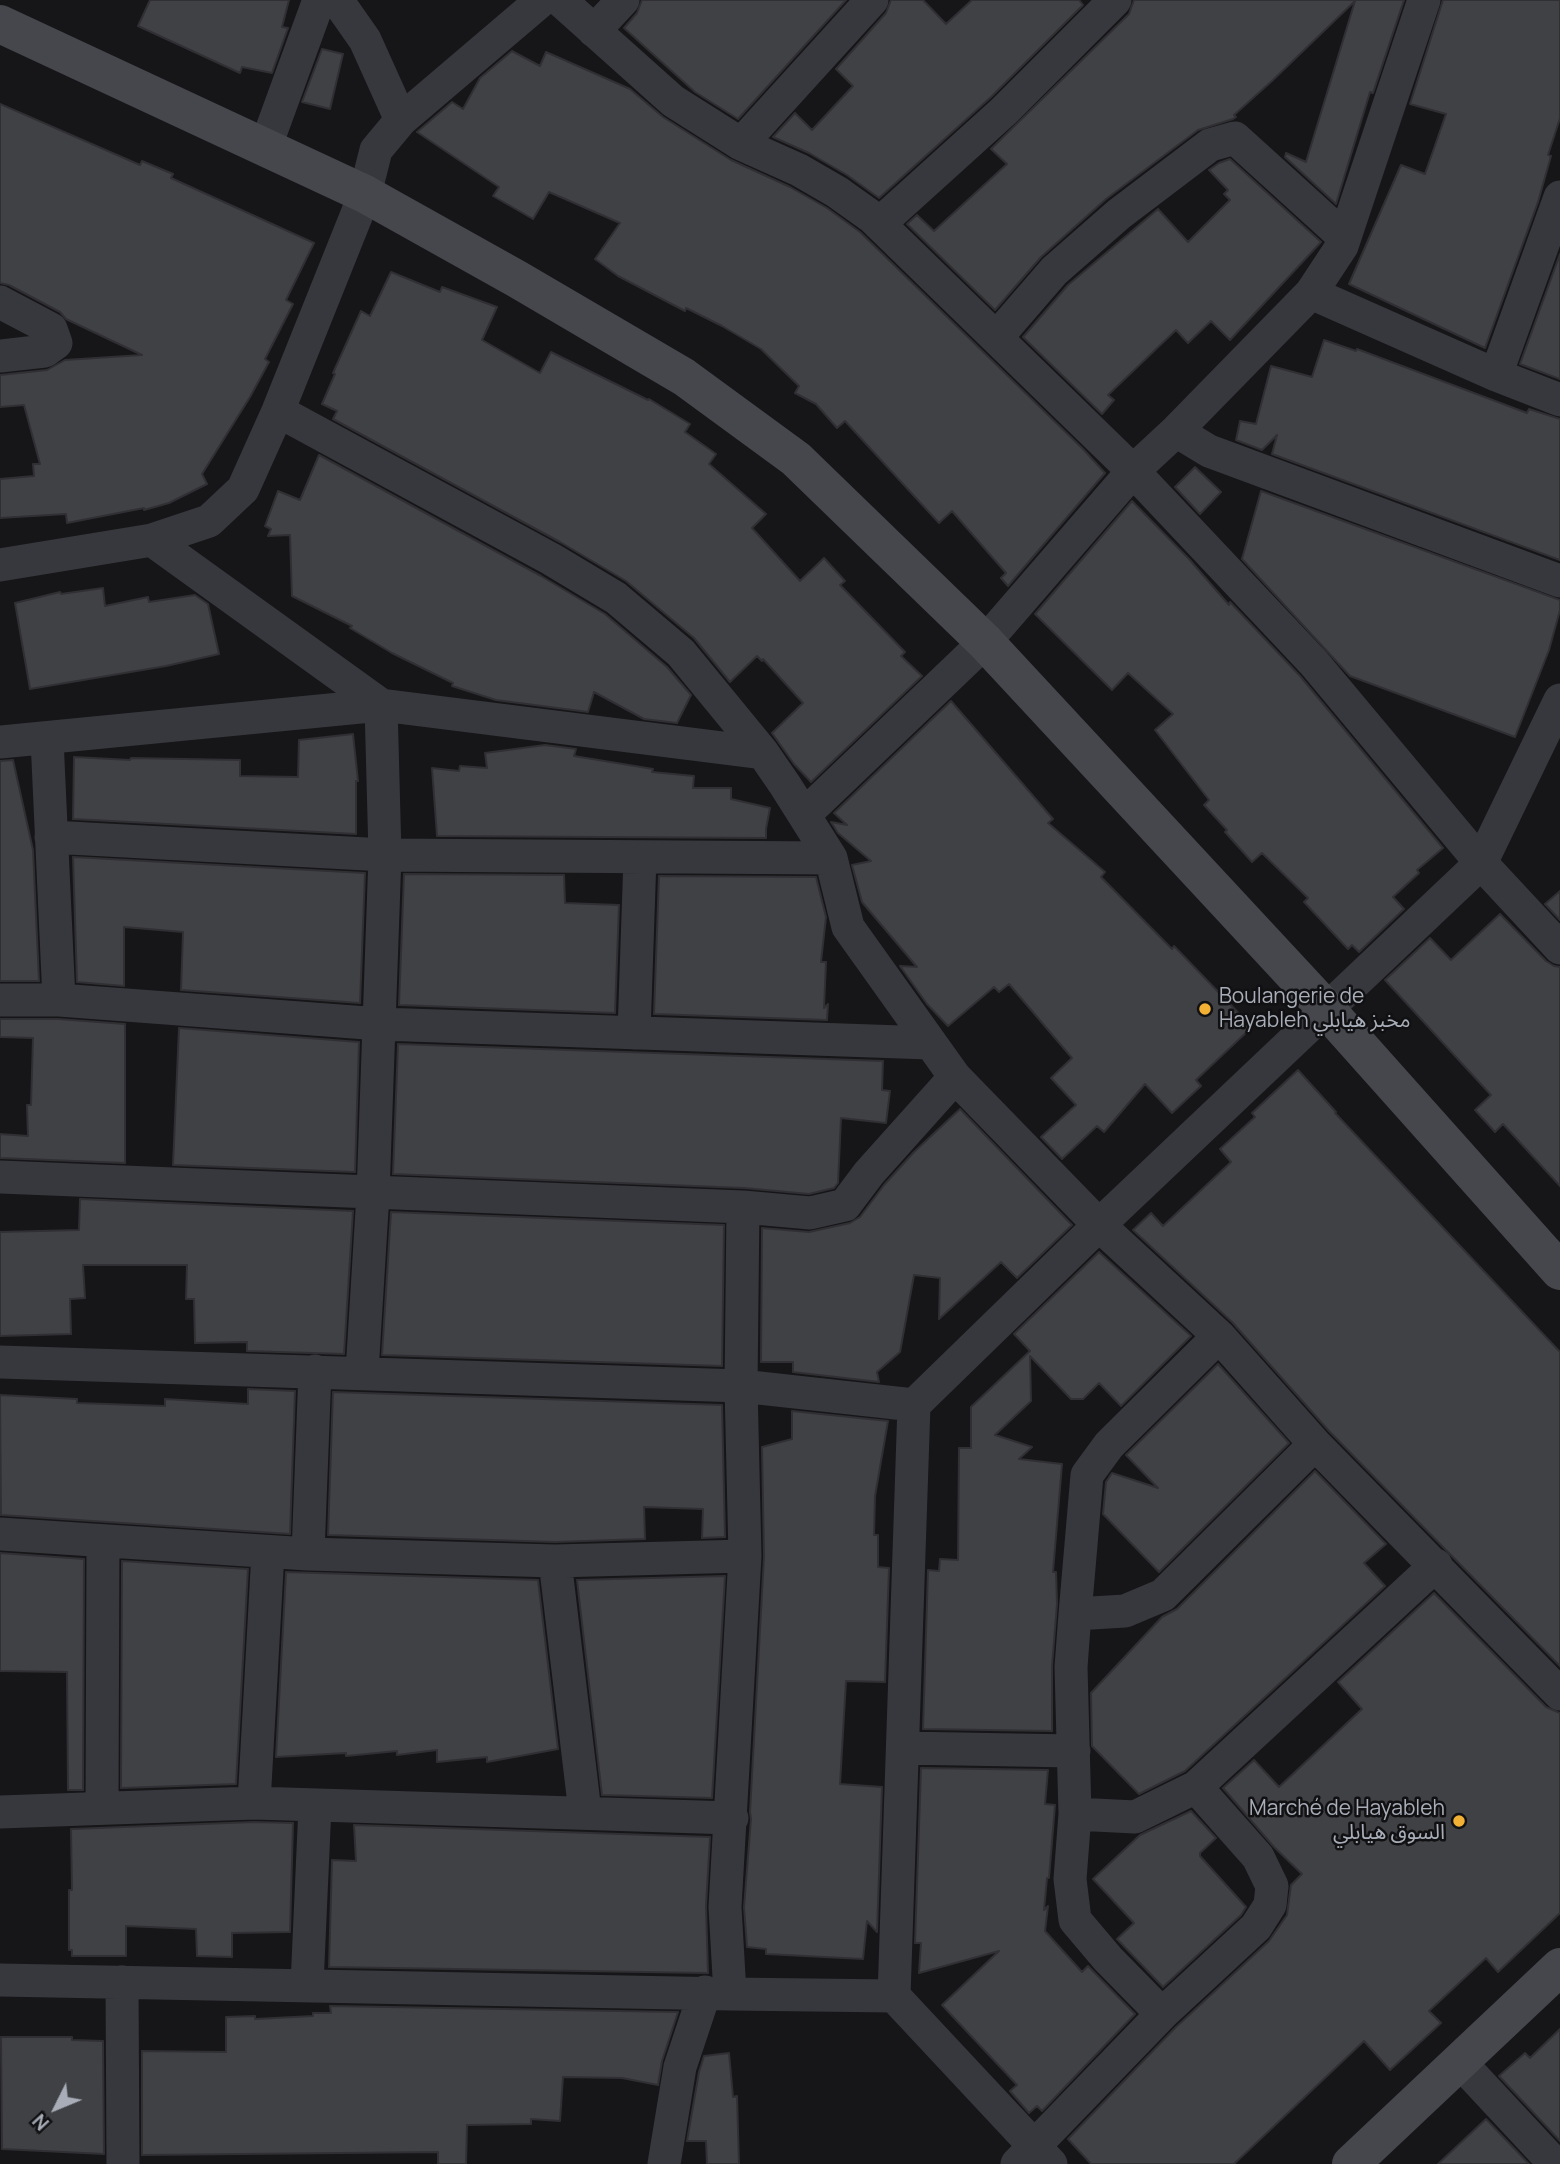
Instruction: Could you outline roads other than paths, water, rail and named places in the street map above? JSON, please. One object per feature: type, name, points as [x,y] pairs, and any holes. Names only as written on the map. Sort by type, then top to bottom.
[{"type":"main road","points":[[0,24],[365,194],[684,377],[796,459],[985,642],[1326,1009],[1560,1271]]},
{"type":"main road","points":[[1351,2164],[1560,1967]]},
{"type":"street","points":[[265,148],[319,0]]},
{"type":"street","points":[[337,0],[365,40],[401,120]]},
{"type":"street","points":[[0,565],[152,540],[209,521],[243,489],[278,411],[365,194],[376,150],[401,120],[542,0]]},
{"type":"street","points":[[560,0],[673,101],[741,144],[799,170],[837,192],[878,224],[1133,471],[1314,663],[1481,863],[1560,948]]},
{"type":"street","points":[[594,30],[623,0]]},
{"type":"street","points":[[741,144],[872,0]]},
{"type":"street","points":[[878,224],[1004,111],[1115,0]]},
{"type":"street","points":[[804,815],[985,642],[1133,471],[1176,431],[1311,293],[1342,246],[1424,0]]},
{"type":"street","points":[[997,337],[1054,271],[1119,214],[1210,145],[1235,138],[1344,237]]},
{"type":"street","points":[[1496,375],[1560,197]]},
{"type":"street","points":[[1311,293],[1496,375],[1560,400]]},
{"type":"street","points":[[0,302],[51,329],[56,343],[45,351],[0,356]]},
{"type":"street","points":[[278,411],[551,559],[616,598],[681,653],[763,752],[804,815],[831,858],[848,927],[955,1077],[1099,1225],[1219,1336],[1315,1444],[1560,1694]]},
{"type":"street","points":[[1176,431],[1209,451],[1560,582]]},
{"type":"street","points":[[152,540],[381,705]]},
{"type":"street","points":[[1196,1787],[1258,1857],[1272,1886],[1270,1905],[1256,1927],[1162,2014],[1035,2159],[894,1996],[914,1405],[1099,1225],[1481,863],[1560,700]]},
{"type":"street","points":[[0,742],[381,705],[763,752]]},
{"type":"street","points":[[362,1372],[373,1194],[385,855],[381,705]]},
{"type":"street","points":[[47,739],[59,1000]]},
{"type":"street","points":[[51,837],[385,855],[831,858]]},
{"type":"street","points":[[634,1033],[640,857]]},
{"type":"street","points":[[0,1000],[59,1000],[380,1024],[930,1042]]},
{"type":"street","points":[[0,1177],[743,1207],[810,1213],[845,1205],[869,1173],[955,1077]]},
{"type":"street","points":[[664,2164],[680,2067],[718,1993],[732,1818],[745,1556],[741,1386],[743,1207]]},
{"type":"street","points":[[1162,2014],[1108,1959],[1075,1920],[1070,1879],[1075,1814],[1071,1667],[1075,1614],[1087,1475],[1109,1445],[1219,1336]]},
{"type":"street","points":[[0,1362],[741,1386],[914,1405]]},
{"type":"street","points":[[307,1554],[315,1371]]},
{"type":"street","points":[[1075,1614],[1125,1611],[1163,1595],[1315,1444]]},
{"type":"street","points":[[0,1534],[307,1554],[555,1561],[745,1556]]},
{"type":"street","points":[[102,1808],[103,1541]]},
{"type":"street","points":[[254,1803],[268,1552]]},
{"type":"street","points":[[555,1561],[585,1812]]},
{"type":"street","points":[[1075,1814],[1135,1817],[1196,1787],[1436,1566]]},
{"type":"street","points":[[903,1748],[1074,1751]]},
{"type":"street","points":[[0,1812],[254,1803],[732,1818]]},
{"type":"street","points":[[307,1985],[315,1806]]},
{"type":"street","points":[[0,1980],[894,1996]]},
{"type":"street","points":[[122,1982],[123,2164]]},
{"type":"street","points":[[1459,2061],[1555,2164]]},
{"type":"place","name":"Boulangerie de Hayableh مخبز هيابلي","points":[[1205,1009]]},
{"type":"place","name":"Marché de Hayableh السوق هيابلي","points":[[1459,1821]]}]
